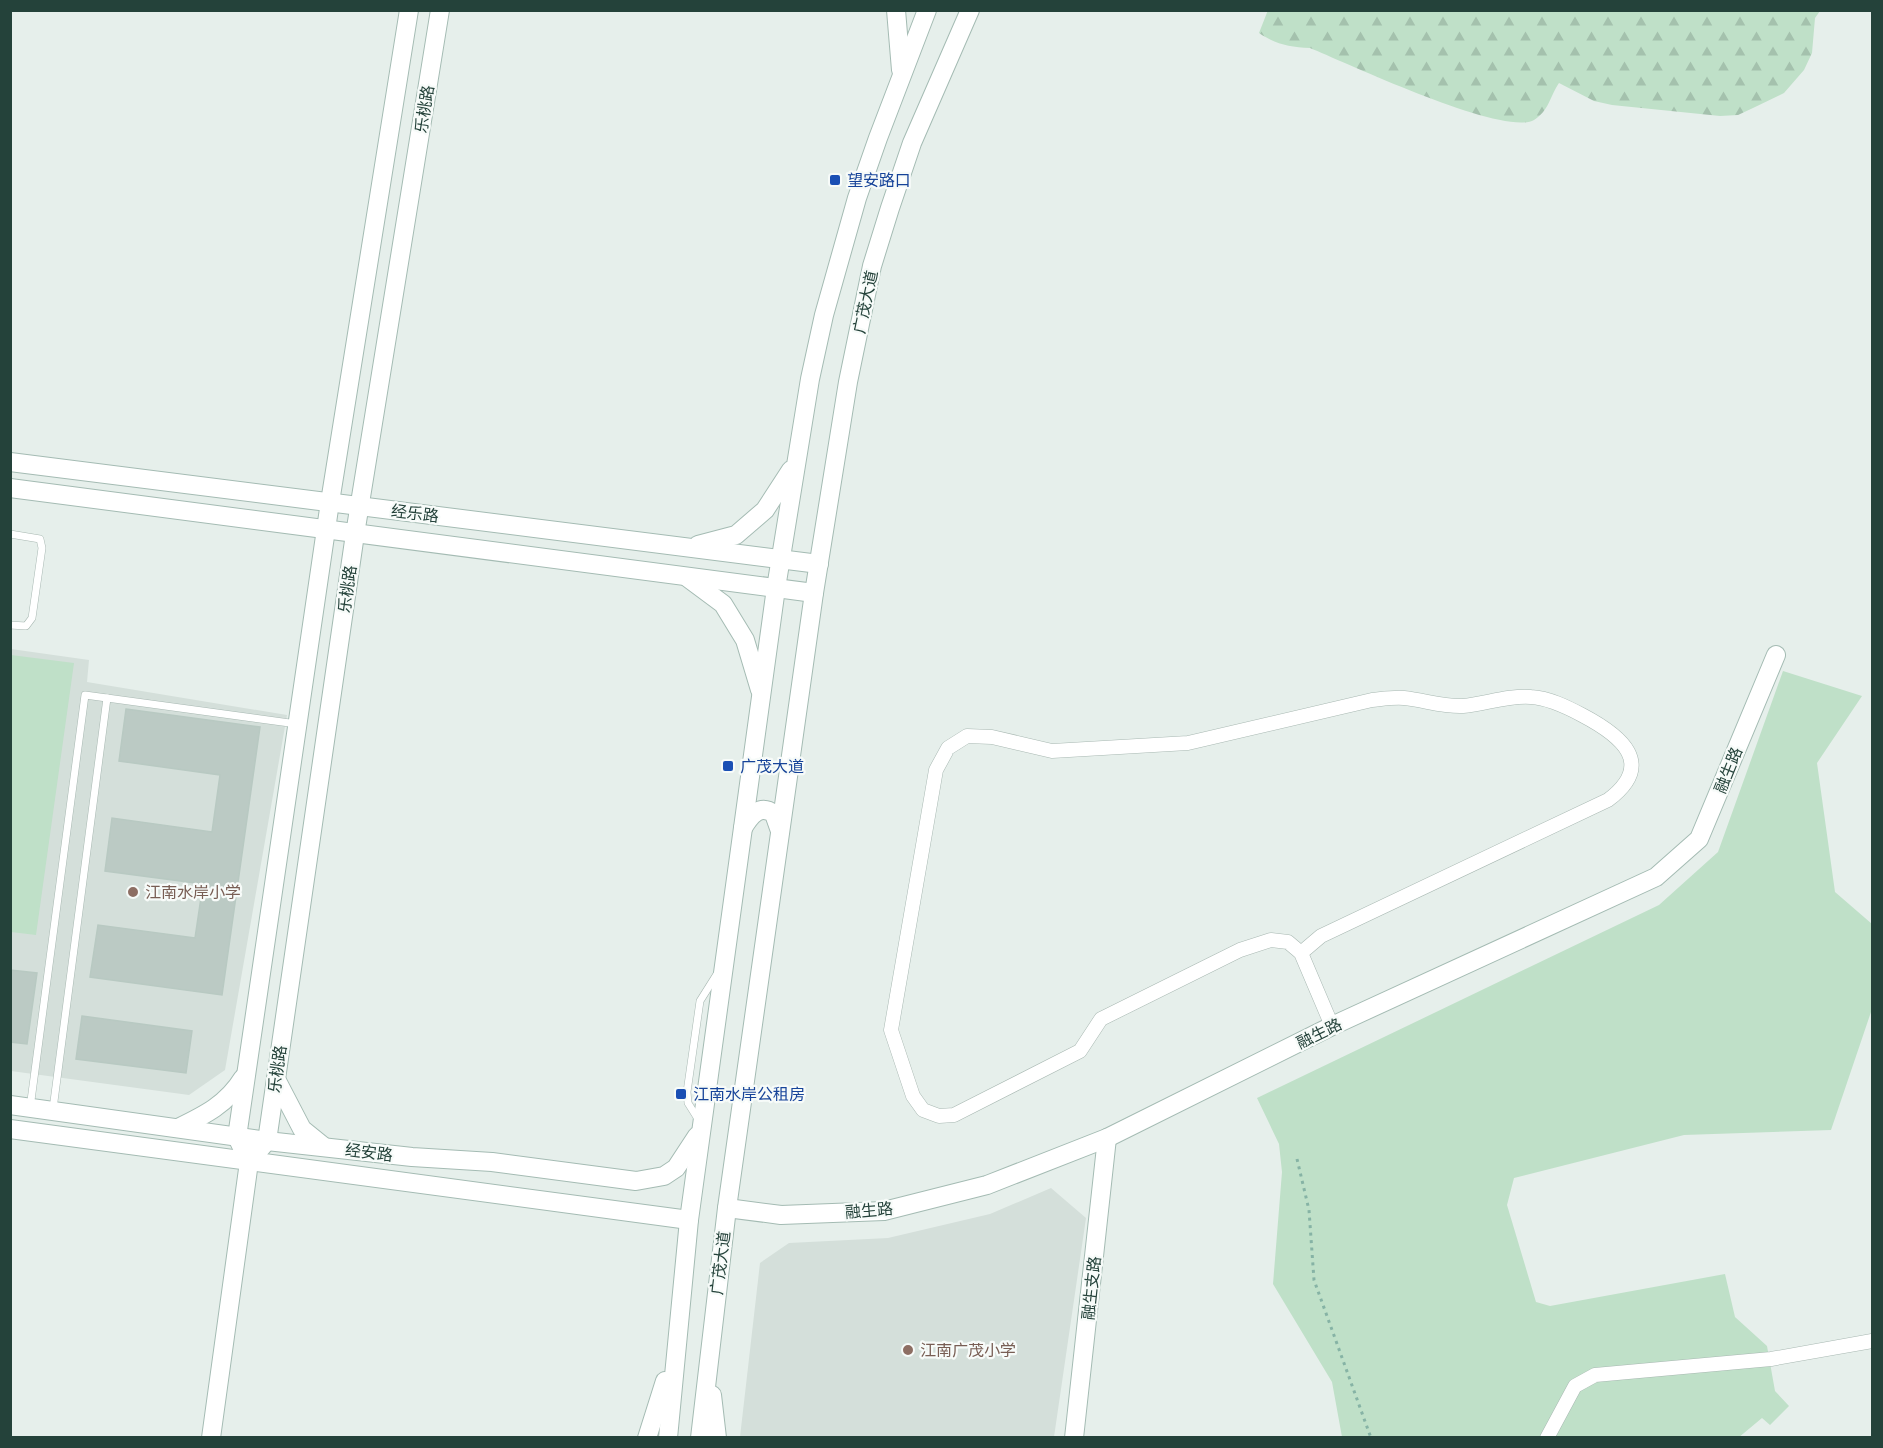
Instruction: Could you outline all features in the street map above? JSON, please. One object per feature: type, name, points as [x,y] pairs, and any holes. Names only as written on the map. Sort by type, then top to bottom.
[{"type":"street","name":"乐桃路","points":[[237,1137],[325,530],[409,10]]},
{"type":"street","name":"乐桃路","points":[[267,1141],[360,506],[440,10]]},
{"type":"street","points":[[896,10],[901,77]]},
{"type":"street","points":[[668,1437],[689,1220],[794,466],[812,368],[839,258],[878,138],[927,10]]},
{"type":"street","name":"广茂大道","points":[[700,1437],[708,1356],[780,833],[814,593],[848,382],[872,266],[912,143],[970,10]]},
{"type":"street","name":"经乐路","points":[[10,462],[819,564]]},
{"type":"street","points":[[689,548],[736,535],[765,510],[794,466]]},
{"type":"street","name":"经乐路","points":[[10,488],[814,593]]},
{"type":"street","points":[[687,577],[723,604],[745,640],[761,694]]},
{"type":"street","name":"融生路","points":[[728,1208],[781,1215],[884,1212],[987,1185],[1107,1138],[1332,1026],[1656,877],[1699,839],[1776,655]]},
{"type":"street","points":[[1301,953],[1321,936],[1608,800],[1624,788],[1632,770],[1630,754],[1622,740],[1607,728],[1559,703],[1532,697],[1461,706],[1403,698],[1372,700],[1188,743],[1052,751],[992,737],[968,736],[948,748],[936,770],[891,1030],[913,1096],[923,1110],[939,1116],[954,1115],[1080,1051],[1101,1019],[1240,950],[1271,940],[1288,942],[1301,953],[1332,1026]]},
{"type":"street","points":[[743,828],[754,812],[770,811],[774,814],[780,833]]},
{"type":"street","points":[[178,1128],[212,1111],[232,1096],[246,1074]]},
{"type":"street","points":[[276,1078],[302,1129],[324,1146]]},
{"type":"street","name":"经安路","points":[[10,1106],[267,1141],[412,1158],[492,1162],[636,1181],[664,1176],[676,1168],[686,1156],[702,1126]]},
{"type":"street","name":"经安路","points":[[10,1129],[689,1220]]},
{"type":"street","points":[[237,1137],[249,1162]]},
{"type":"street","name":"融生支路","points":[[1074,1437],[1107,1138]]},
{"type":"street","points":[[211,1437],[249,1162],[267,1141]]},
{"type":"street","points":[[1547,1437],[1575,1386],[1595,1375],[1771,1359],[1872,1341]]},
{"type":"street","points":[[647,1437],[675,1350]]},
{"type":"street","name":"广茂大道","points":[[708,1356],[717,1437]]},
{"type":"lane","points":[[10,534],[35,537],[40,540],[42,548],[32,618],[26,626],[10,625]]},
{"type":"lane","points":[[30,1108],[85,695],[297,724]]},
{"type":"lane","points":[[53,1112],[107,698]]},
{"type":"path","points":[[1297,1159],[1309,1209],[1314,1280],[1371,1437]]},
{"type":"shaded area","name":"江南水岸小学","points":[[11,649],[89,660],[87,682],[287,715],[225,1070],[189,1095],[11,1071]]},
{"type":"shaded area","name":"江南广茂小学","points":[[1051,1188],[1086,1218],[1054,1437],[740,1437],[760,1263],[789,1243],[888,1238],[990,1214]]},
{"type":"green space","points":[[1268,10],[1820,11],[1815,18],[1812,53],[1804,70],[1784,93],[1738,115],[1720,116],[1612,105],[1594,101],[1559,83],[1546,108],[1539,116],[1534,120],[1517,122],[1459,109],[1310,48],[1289,46],[1271,40],[1259,33]]},
{"type":"green space","points":[[11,655],[74,663],[36,935],[11,932]]},
{"type":"green space","points":[[1783,671],[1862,696],[1817,763],[1835,892],[1872,924],[1872,1009],[1831,1130],[1684,1135],[1514,1178],[1507,1205],[1536,1302],[1550,1306],[1725,1274],[1735,1317],[1767,1346],[1775,1391],[1789,1406],[1770,1425],[1762,1418],[1738,1438],[1342,1437],[1332,1382],[1273,1284],[1282,1172],[1279,1144],[1257,1098],[1659,905],[1718,852]]},
{"type":"building","points":[[126,709],[260,727],[222,995],[90,977],[98,925],[195,938],[203,884],[105,871],[112,818],[212,832],[220,775],[119,761]]},
{"type":"building","points":[[10,970],[37,973],[27,1044],[10,1042]]},
{"type":"building","points":[[82,1016],[192,1031],[186,1073],[76,1059]]},
{"type":"place","name":"望安路口","points":[[835,180]]},
{"type":"place","name":"广茂大道","points":[[728,766]]},
{"type":"place","name":"江南水岸小学","points":[[133,892]]},
{"type":"place","name":"江南水岸公租房","points":[[681,1094]]},
{"type":"place","name":"江南广茂小学","points":[[908,1350]]}]
